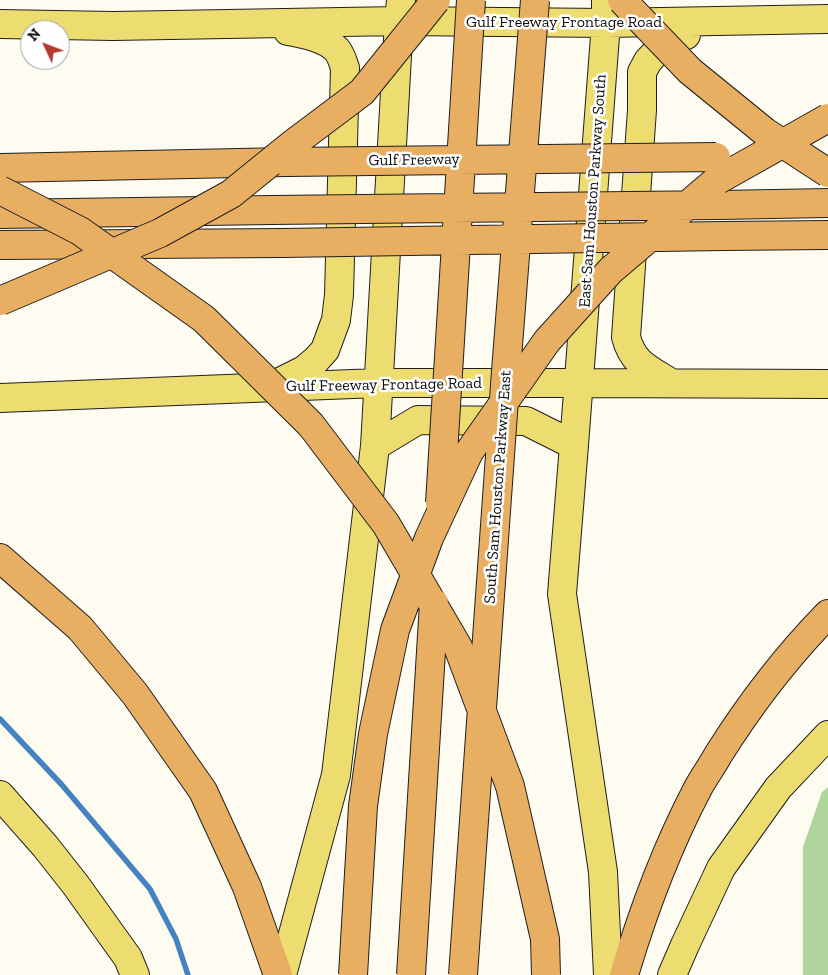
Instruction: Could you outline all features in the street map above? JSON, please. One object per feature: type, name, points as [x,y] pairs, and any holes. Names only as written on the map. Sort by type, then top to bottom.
[{"type":"highway","points":[[0,302],[160,233],[232,194],[294,143],[362,92],[436,0]]},
{"type":"highway","points":[[411,975],[471,0]]},
{"type":"highway","name":"South Sam Houston Parkway East","points":[[463,975],[504,391],[535,0]]},
{"type":"highway","points":[[622,0],[690,71],[765,132],[828,173]]},
{"type":"highway","points":[[354,975],[363,806],[373,734],[393,639],[430,538],[469,452],[547,341],[611,270],[716,181],[828,118]]},
{"type":"highway","name":"Gulf Freeway","points":[[0,168],[287,162],[828,156]]},
{"type":"highway","points":[[0,190],[80,231],[204,319],[311,425],[386,524],[458,647],[510,786],[545,939],[546,975]]},
{"type":"highway","points":[[0,214],[828,203]]},
{"type":"highway","points":[[0,245],[828,235]]},
{"type":"highway","points":[[0,558],[80,628],[135,694],[203,791],[247,887],[278,975]]},
{"type":"highway","points":[[624,975],[636,933],[661,868],[699,787],[734,729],[769,680],[828,614]]},
{"type":"main road","name":"Gulf Freeway Frontage Road","points":[[0,24],[113,26],[255,24],[400,11],[606,12],[717,21],[828,19]]},
{"type":"main road","points":[[282,975],[336,775],[375,446],[400,11]]},
{"type":"main road","name":"East Sam Houston Parkway South","points":[[579,383],[606,12]]},
{"type":"main road","points":[[671,383],[642,365],[628,346],[626,337],[642,110],[642,72],[648,61],[662,46],[717,21]]},
{"type":"main road","points":[[255,24],[312,36],[330,44],[342,58],[345,68],[339,295],[336,320],[325,350],[316,360],[304,370],[268,388]]},
{"type":"main road","name":"Gulf Freeway Frontage Road","points":[[0,398],[378,383],[828,384]]},
{"type":"main road","points":[[579,383],[562,594],[603,872],[608,975]]},
{"type":"main road","points":[[375,446],[418,420],[526,421],[574,445]]},
{"type":"main road","points":[[672,975],[721,868],[778,788],[828,736]]},
{"type":"main road","points":[[0,794],[76,884],[128,958],[135,975]]},
{"type":"green space","points":[[828,787],[828,975],[803,975],[803,847],[822,792]]},
{"type":"waterway","points":[[0,719],[62,785],[150,889],[176,939],[188,975]]}]
